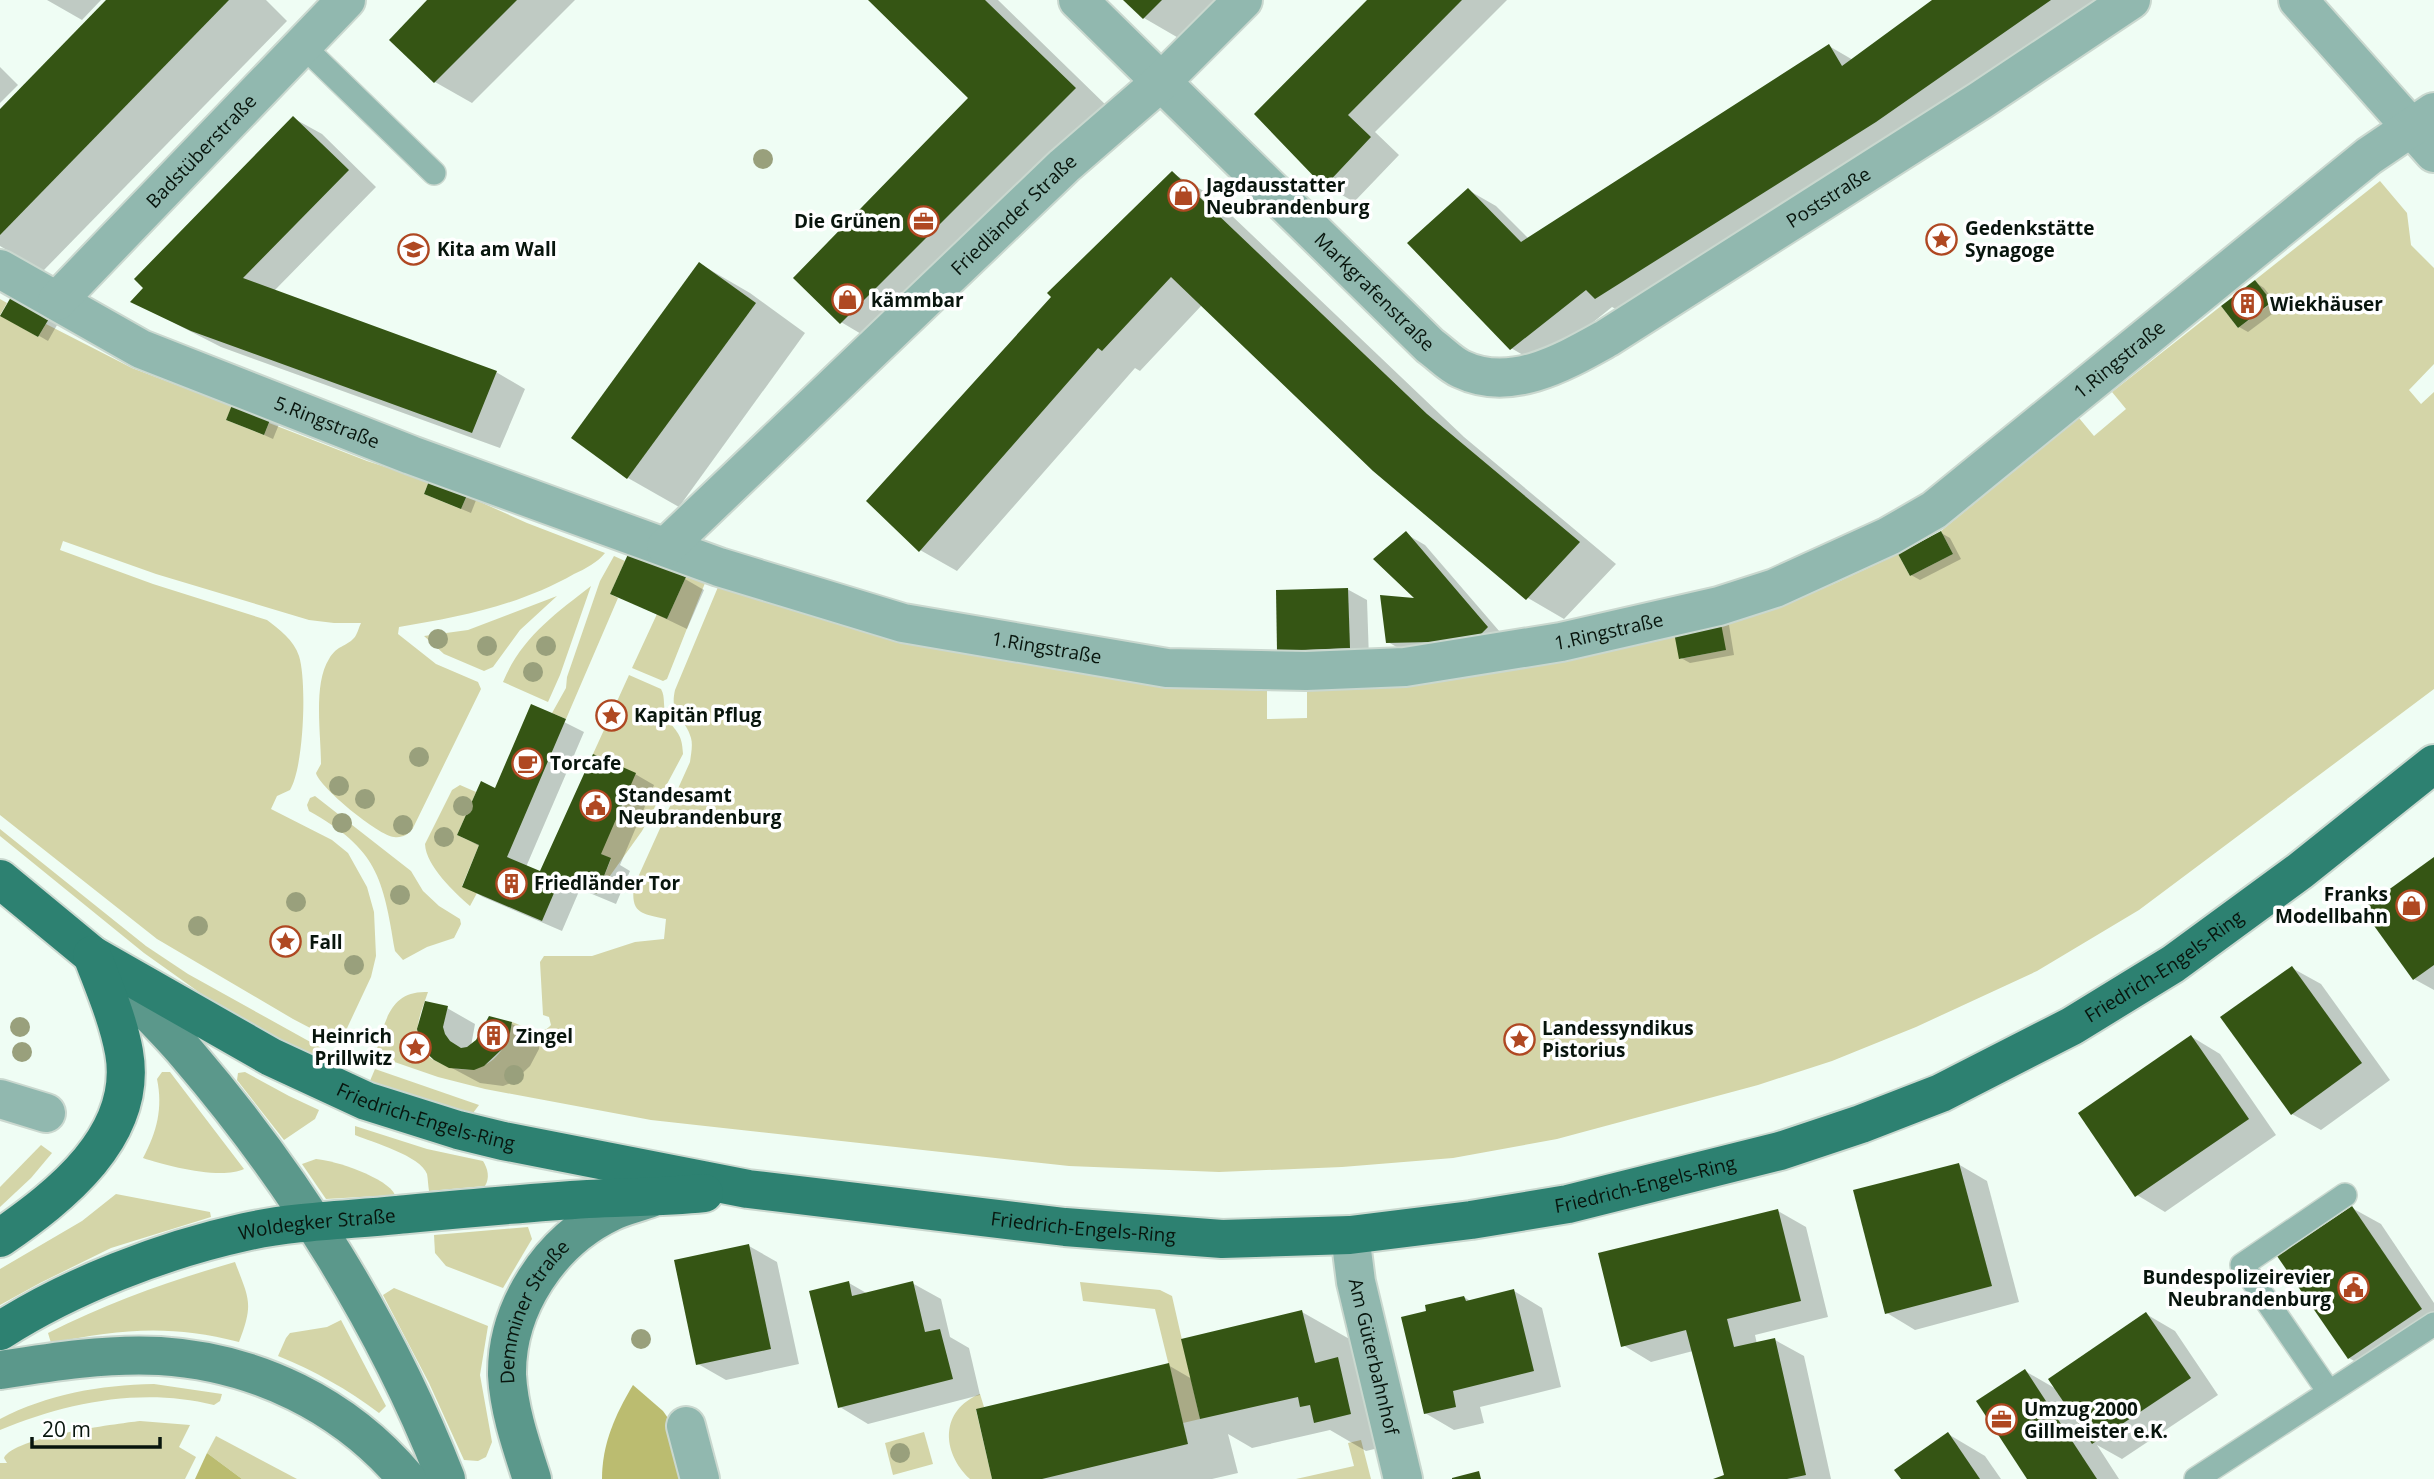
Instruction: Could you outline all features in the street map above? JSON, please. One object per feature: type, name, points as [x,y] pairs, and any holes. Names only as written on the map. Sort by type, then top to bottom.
[{"type":"main road","name":"Friedrich-Engels-Ring","points":[[92,955],[271,1057],[366,1101],[503,1141],[748,1189],[1065,1227],[1222,1239],[1350,1235],[1471,1220],[1569,1204],[1780,1151],[1941,1093],[2072,1026],[2173,964],[2300,871],[2434,764]]},
{"type":"main road","name":"Friedrich-Engels-Ring","points":[[0,879],[92,955],[187,1054],[257,1142],[313,1223]]},
{"type":"main road","name":"Friedrich-Engels-Ring","points":[[0,1238],[62,1192],[82,1172],[100,1147],[118,1110],[125,1076],[124,1054],[111,1005],[92,955]]},
{"type":"main road","name":"Friedrich-Engels-Ring","points":[[653,1198],[748,1189]]},
{"type":"main road","name":"Woldegker Straße","points":[[0,1331],[50,1301],[134,1266],[243,1233],[313,1223],[590,1199],[653,1198]]},
{"type":"main road","name":"Demminer Straße","points":[[532,1479],[516,1430],[508,1377],[508,1351],[514,1322],[527,1293],[542,1271],[583,1229],[612,1212],[653,1198]]},
{"type":"main road","points":[[313,1223],[363,1306],[408,1392],[446,1479]]},
{"type":"main road","points":[[0,1370],[126,1356],[187,1359],[222,1365],[271,1380],[342,1418],[373,1442],[407,1479]]},
{"type":"street","name":"Badstüberstraße","points":[[57,301],[346,0]]},
{"type":"street","name":"Markgrafenstraße","points":[[1078,0],[1430,346],[1461,369],[1489,377],[1518,376]]},
{"type":"street","name":"Friedländer Straße","points":[[666,547],[1064,166],[1162,81],[1243,0]]},
{"type":"street","name":"Poststraße","points":[[1518,376],[1544,370],[1607,338],[1981,100],[2131,0]]},
{"type":"street","points":[[2298,0],[2426,131]]},
{"type":"street","name":"1.Ringstraße","points":[[666,547],[719,567],[903,623],[1167,668],[1306,671],[1405,667],[1561,642],[1719,606],[1775,589],[1889,536],[1934,510],[2369,156],[2426,131]]},
{"type":"street","name":"5.Ringstraße","points":[[0,269],[141,349],[411,454],[666,547]]},
{"type":"street","points":[[0,1100],[46,1113]]},
{"type":"street","name":"Am Güterbahnhof","points":[[1350,1235],[1356,1282],[1403,1479]]},
{"type":"street","points":[[687,1426],[700,1479]]},
{"type":"lane","points":[[302,45],[434,173]]},
{"type":"lane","points":[[2329,1392],[2242,1265],[2345,1195]]},
{"type":"lane","points":[[2196,1479],[2434,1324]]},
{"type":"green space","points":[[2380,181],[2407,213],[2411,245],[2434,268],[2434,364],[2409,390],[2421,404],[2434,392],[2434,689],[2139,910],[2037,971],[1916,1027],[1832,1061],[1758,1085],[1557,1139],[1453,1158],[1342,1167],[1219,1172],[1069,1166],[651,1120],[485,1089],[438,1077],[380,1057],[376,1052],[386,1020],[397,1002],[405,996],[428,992],[418,1028],[418,1040],[426,1054],[453,1068],[466,1070],[488,1064],[503,1047],[512,1022],[538,1031],[551,1025],[549,1017],[543,1015],[540,962],[544,956],[592,956],[635,942],[664,939],[666,919],[645,914],[636,907],[634,886],[690,762],[692,741],[674,706],[675,690],[718,587],[1167,686],[1267,691],[1267,719],[1307,718],[1307,690],[1406,684],[1675,635],[1680,659],[1725,650],[1721,625],[1789,603],[1898,554],[1910,576],[1953,554],[1941,531],[2079,418],[2094,436],[2126,409],[2112,392],[2221,306],[2238,328],[2272,303],[2255,280]]},
{"type":"green space","points":[[0,299],[7,303],[0,315]]},
{"type":"green space","points":[[0,315],[38,337],[46,324],[132,368],[232,406],[226,420],[264,435],[269,423],[367,461],[429,481],[424,494],[461,509],[467,496],[605,553],[582,570],[511,602],[467,614],[399,627],[398,634],[436,664],[478,682],[481,689],[413,828],[405,835],[394,837],[376,829],[351,810],[327,789],[316,773],[321,764],[319,695],[324,669],[335,651],[355,637],[361,623],[309,620],[156,574],[63,541],[60,550],[153,584],[267,620],[286,635],[297,650],[303,684],[298,763],[290,790],[277,796],[271,809],[332,840],[348,853],[367,887],[374,912],[376,956],[371,977],[341,1041],[335,1041],[293,1019],[157,939],[0,815]]},
{"type":"green space","points":[[614,556],[625,561],[610,594],[618,598],[566,719],[552,713],[566,688],[567,677],[600,581]]},
{"type":"green space","points":[[686,577],[705,583],[667,679],[663,681],[632,668],[657,614],[667,619]]},
{"type":"green space","points":[[591,586],[548,702],[503,682],[519,652],[540,628]]},
{"type":"green space","points":[[557,596],[520,630],[493,667],[484,671],[444,654],[424,636],[468,630]]},
{"type":"green space","points":[[629,675],[661,689],[666,714],[680,737],[683,754],[642,831],[597,894],[611,859],[601,854],[593,754]]},
{"type":"green space","points":[[460,785],[476,792],[457,835],[479,845],[462,886],[477,893],[470,906],[435,870],[425,844],[452,790]]},
{"type":"green space","points":[[315,796],[411,871],[423,891],[439,906],[460,919],[461,924],[454,938],[427,947],[403,960],[395,951],[386,903],[373,868],[363,852],[349,838],[309,811],[307,805],[310,798]]},
{"type":"green space","points":[[0,829],[146,946],[188,974],[332,1054],[333,1065],[276,1047],[144,953],[0,836]]},
{"type":"green space","points":[[375,1069],[479,1105],[473,1113],[461,1117],[367,1088]]},
{"type":"green space","points":[[162,1072],[170,1072],[244,1169],[222,1173],[208,1172],[179,1168],[143,1158],[157,1120],[157,1079]]},
{"type":"green space","points":[[245,1072],[319,1110],[315,1119],[284,1140],[237,1080],[238,1073]]},
{"type":"green space","points":[[355,1126],[427,1149],[483,1161],[488,1174],[487,1183],[485,1186],[429,1191],[427,1174],[423,1167],[406,1156],[355,1135]]},
{"type":"green space","points":[[41,1145],[52,1153],[31,1178],[0,1207],[0,1187]]},
{"type":"green space","points":[[316,1159],[347,1166],[372,1176],[395,1195],[326,1199],[302,1164]]},
{"type":"green space","points":[[116,1194],[210,1212],[211,1217],[111,1248],[0,1305],[0,1269],[82,1221]]},
{"type":"green space","points":[[528,1227],[532,1239],[503,1288],[446,1266],[435,1253],[434,1235]]},
{"type":"green space","points":[[235,1262],[248,1301],[247,1318],[239,1342],[214,1336],[145,1330],[100,1334],[51,1343],[48,1333],[94,1311]]},
{"type":"green space","points":[[1080,1282],[1160,1290],[1172,1296],[1200,1419],[1183,1423],[1155,1309],[1083,1301]]},
{"type":"green space","points":[[394,1288],[488,1326],[480,1375],[492,1442],[486,1457],[478,1461],[464,1460],[429,1383],[383,1295]]},
{"type":"green space","points":[[341,1320],[386,1406],[379,1413],[330,1381],[278,1356],[290,1333],[327,1327]]},
{"type":"green space","points":[[154,1384],[222,1394],[220,1401],[214,1405],[160,1397],[105,1400],[52,1412],[0,1430],[0,1419],[56,1397],[114,1386]]},
{"type":"green space","points":[[980,1394],[984,1407],[976,1410],[992,1479],[970,1479],[960,1468],[950,1444],[949,1432],[957,1410]]},
{"type":"green space","points":[[140,1421],[190,1425],[179,1447],[196,1457],[185,1479],[0,1479],[0,1463],[7,1463],[4,1458],[26,1444],[66,1433]]},
{"type":"green space","points":[[924,1432],[933,1464],[893,1475],[885,1443]]},
{"type":"green space","points":[[216,1436],[297,1479],[242,1479],[207,1453]]},
{"type":"green space","points":[[1361,1440],[1371,1479],[1296,1479],[1354,1466],[1348,1443]]},
{"type":"shaded area","points":[[633,1385],[663,1411],[675,1428],[688,1479],[602,1479],[604,1454],[611,1430]]},
{"type":"shaded area","points":[[207,1453],[242,1479],[195,1479]]},
{"type":"building","points":[[106,0],[229,0],[0,235],[0,109]]},
{"type":"building","points":[[427,0],[517,0],[434,83],[389,40]]},
{"type":"building","points":[[868,0],[985,0],[1076,88],[840,324],[793,278],[968,98]]},
{"type":"building","points":[[1123,0],[1162,0],[1143,19]]},
{"type":"building","points":[[1367,0],[1462,0],[1348,115],[1371,137],[1324,187],[1254,114]]},
{"type":"building","points":[[1932,0],[2051,0],[1876,122],[1595,299],[1586,290],[1510,350],[1407,243],[1468,188],[1521,242],[1829,44],[1842,66]]},
{"type":"building","points":[[293,116],[349,170],[243,278],[497,371],[472,433],[191,331],[130,302],[143,288],[134,279]]},
{"type":"building","points":[[1172,171],[1427,414],[1580,542],[1526,600],[1373,471],[1171,277],[1102,351],[1098,348],[919,552],[866,501],[1051,297],[1047,293]]},
{"type":"building","points":[[699,262],[756,303],[627,479],[571,438]]},
{"type":"building","name":"Wiekhäuser","points":[[2255,280],[2272,302],[2238,328],[2221,306]]},
{"type":"building","points":[[15,290],[53,312],[38,337],[0,316]]},
{"type":"building","points":[[236,395],[274,410],[264,435],[226,420]]},
{"type":"building","points":[[429,481],[472,484],[461,509],[424,494]]},
{"type":"building","points":[[1406,531],[1488,627],[1474,641],[1386,643],[1380,595],[1414,598],[1373,559]]},
{"type":"building","points":[[1941,531],[1953,554],[1910,576],[1898,554]]},
{"type":"building","points":[[629,552],[686,577],[667,619],[610,594]]},
{"type":"building","points":[[1348,588],[1350,648],[1277,651],[1276,590]]},
{"type":"building","points":[[1720,618],[1726,650],[1679,659],[1673,627]]},
{"type":"building","points":[[531,704],[566,719],[507,857],[540,871],[593,754],[636,773],[601,854],[611,858],[597,894],[560,879],[542,921],[462,887],[479,845],[457,835],[481,781],[495,788]]},
{"type":"building","points":[[2434,857],[2434,965],[2413,980],[2362,909]]},
{"type":"building","points":[[2292,966],[2362,1063],[2291,1115],[2220,1017]]},
{"type":"building","name":"Zingel","points":[[425,1001],[448,1006],[443,1027],[445,1034],[461,1048],[476,1040],[489,1016],[512,1022],[510,1033],[501,1050],[484,1066],[474,1070],[449,1068],[434,1060],[421,1048],[417,1029]]},
{"type":"building","points":[[2191,1035],[2249,1119],[2135,1197],[2078,1113]]},
{"type":"building","points":[[1959,1163],[1992,1286],[1885,1314],[1853,1190]]},
{"type":"building","name":"Bundespolizeirevier Neubrandenburg","points":[[2352,1206],[2422,1309],[2348,1359],[2277,1256]]},
{"type":"building","points":[[1778,1209],[1801,1301],[1727,1319],[1734,1347],[1775,1338],[1806,1475],[1787,1479],[1713,1479],[1724,1475],[1686,1330],[1621,1347],[1598,1253]]},
{"type":"building","points":[[749,1244],[771,1349],[696,1365],[674,1260]]},
{"type":"building","points":[[849,1281],[852,1296],[913,1281],[925,1332],[940,1329],[953,1379],[838,1408],[809,1291]]},
{"type":"building","points":[[1514,1289],[1534,1371],[1453,1391],[1456,1407],[1424,1414],[1401,1317],[1426,1311],[1425,1305],[1464,1296],[1466,1301]]},
{"type":"building","points":[[1302,1310],[1315,1363],[1338,1357],[1351,1414],[1314,1423],[1310,1405],[1300,1407],[1298,1397],[1200,1419],[1181,1339]]},
{"type":"building","points":[[2146,1312],[2191,1378],[2092,1444],[2048,1379]]},
{"type":"building","points":[[1169,1363],[1188,1444],[1042,1479],[992,1479],[976,1409]]},
{"type":"building","points":[[2025,1369],[2097,1479],[2027,1479],[1976,1401]]},
{"type":"building","points":[[1948,1432],[1980,1479],[1901,1479],[1894,1470]]},
{"type":"building","points":[[1479,1471],[1481,1479],[1452,1479],[1452,1478]]},
{"type":"place","name":"Jagdausstatter Neubrandenburg","points":[[1183,196]]},
{"type":"place","name":"Die Grünen","points":[[924,221]]},
{"type":"place","name":"Gedenkstätte Synagoge","points":[[1942,239]]},
{"type":"place","name":"Kita am Wall","points":[[414,249]]},
{"type":"place","name":"kämmbar","points":[[848,300]]},
{"type":"place","name":"Wiekhäuser","points":[[2247,304]]},
{"type":"place","name":"Kapitän Pflug","points":[[611,715]]},
{"type":"place","name":"Torcafe","points":[[527,763]]},
{"type":"place","name":"Standesamt Neubrandenburg","points":[[595,806]]},
{"type":"place","name":"Friedländer Tor","points":[[511,883]]},
{"type":"place","name":"Franks Modellbahn","points":[[2411,905]]},
{"type":"place","name":"Fall","points":[[286,942]]},
{"type":"place","name":"Zingel","points":[[493,1036]]},
{"type":"place","name":"Landessyndikus Pistorius","points":[[1519,1039]]},
{"type":"place","name":"Heinrich Prillwitz","points":[[415,1047]]},
{"type":"place","name":"Bundespolizeirevier Neubrandenburg","points":[[2354,1288]]},
{"type":"place","name":"Umzug 2000 Gillmeister e.K.","points":[[2001,1420]]}]
